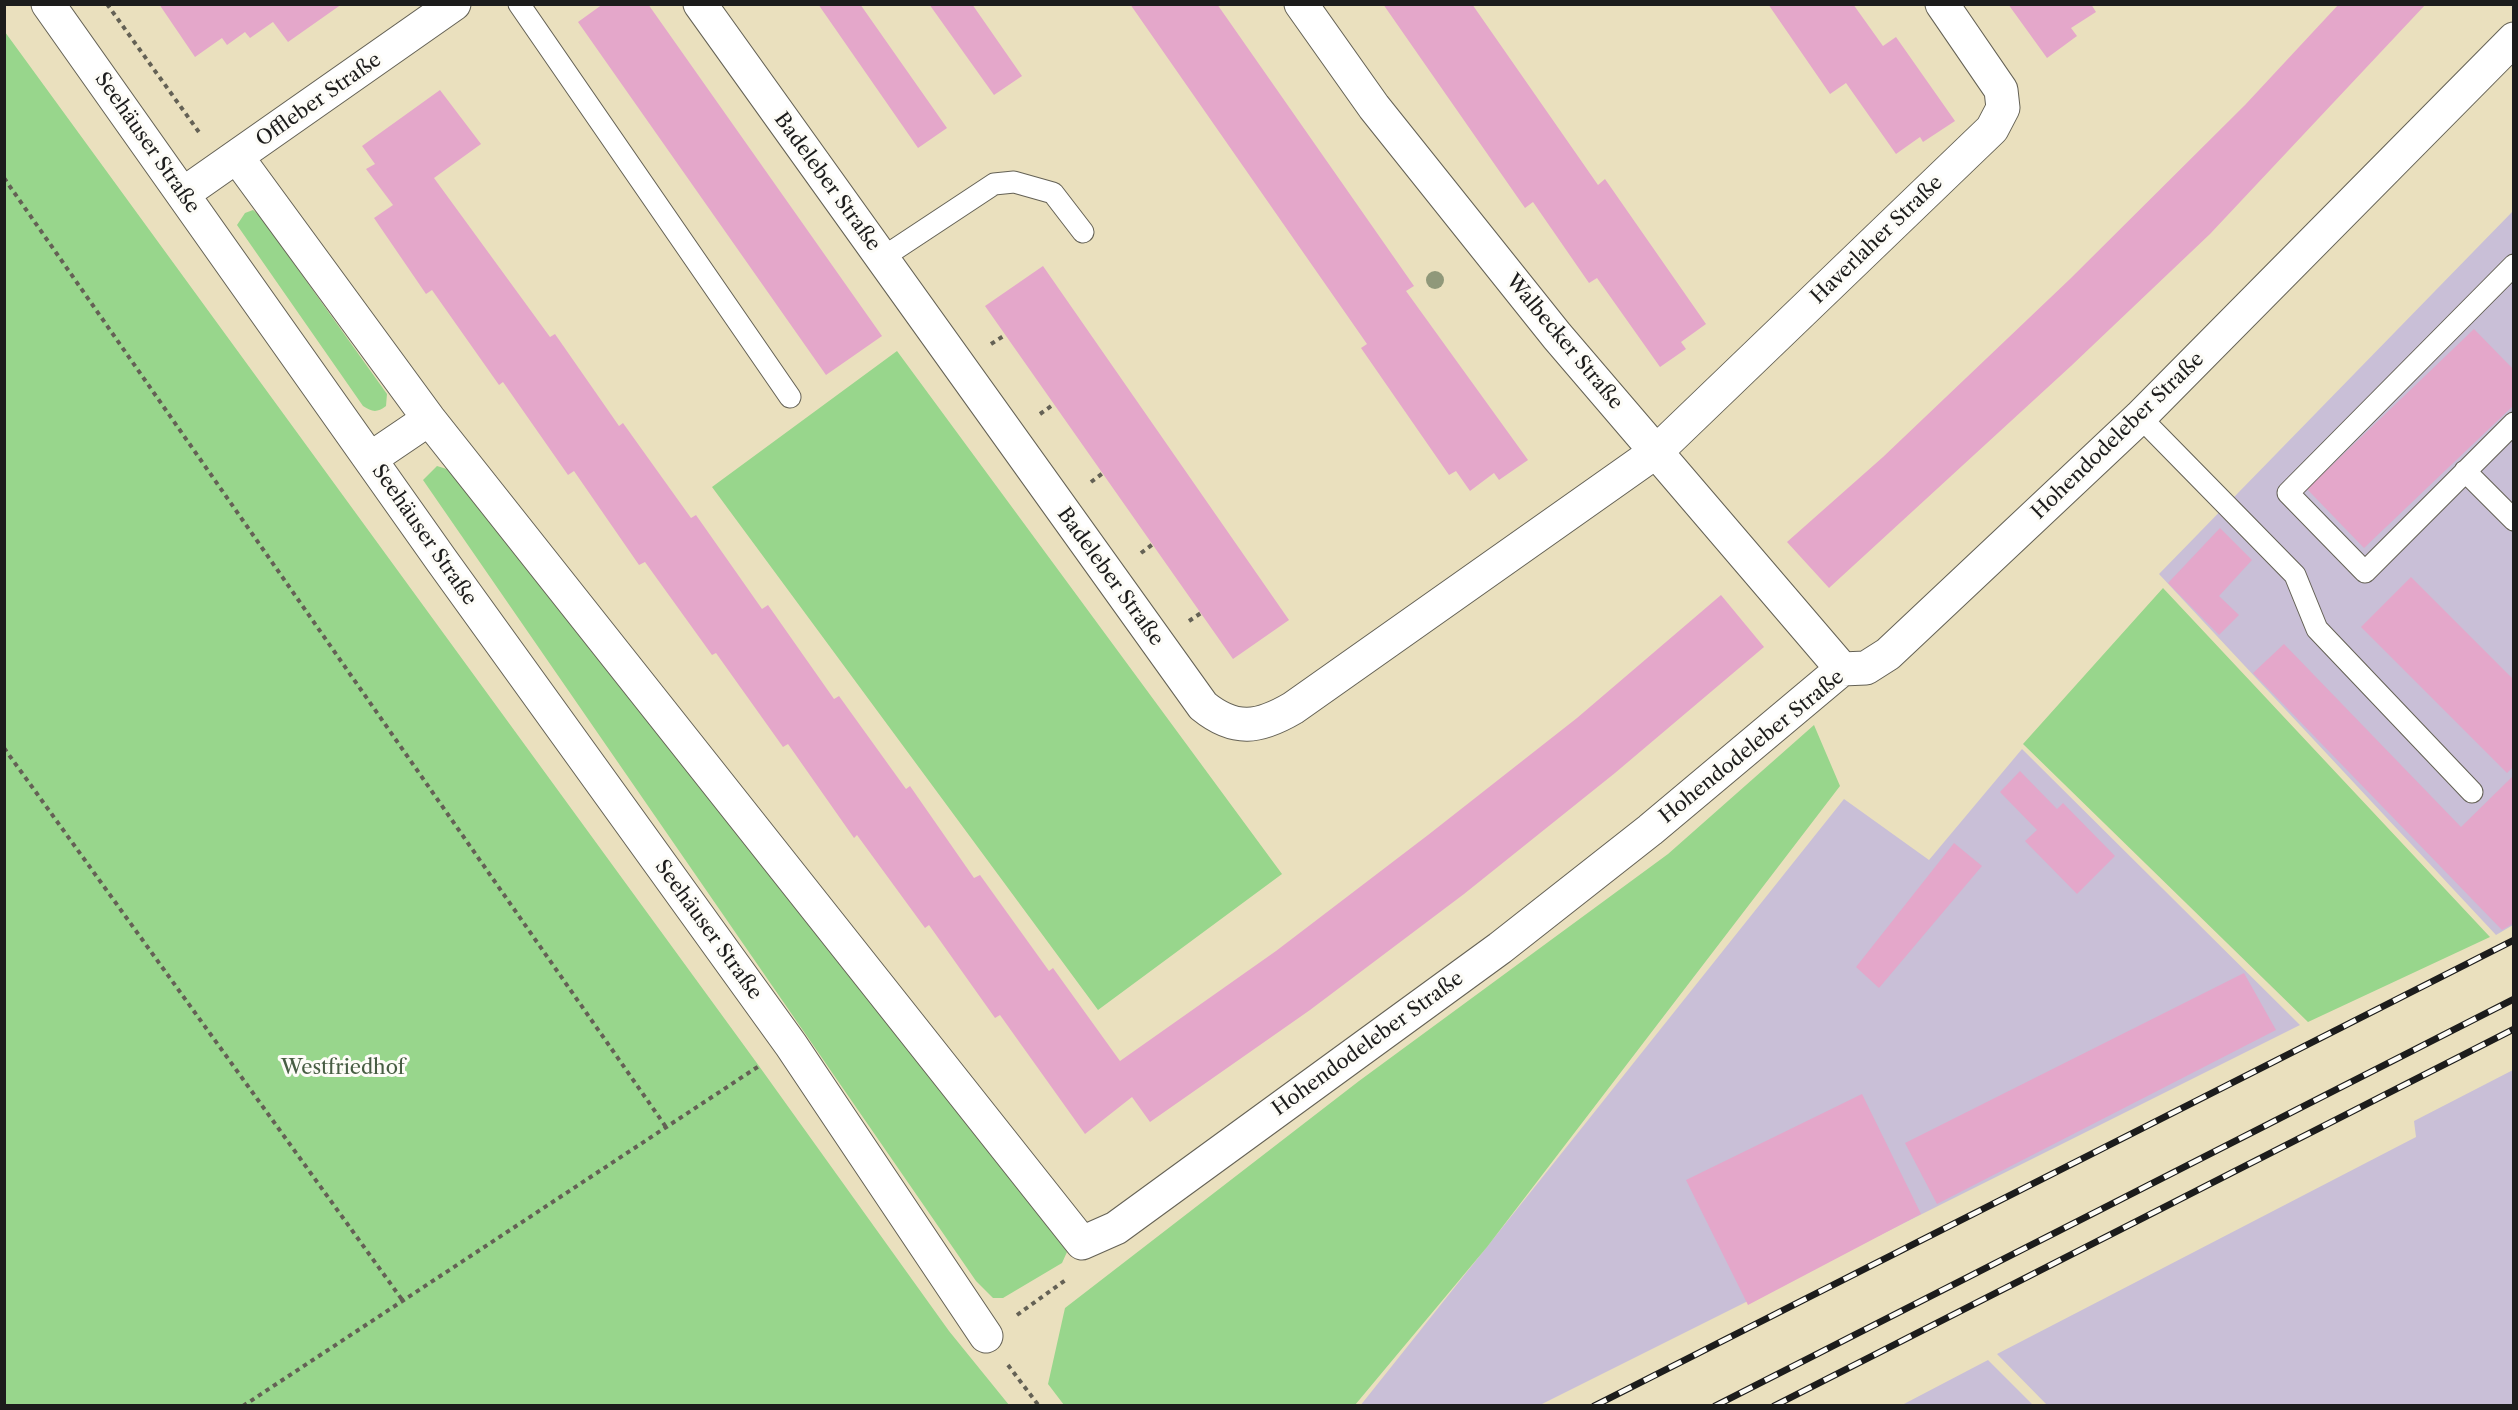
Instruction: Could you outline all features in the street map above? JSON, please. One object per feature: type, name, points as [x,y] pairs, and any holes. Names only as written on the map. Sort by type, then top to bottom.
[{"type":"street","name":"Seehäuser Straße","points":[[48,4],[370,459],[791,1045],[986,1336]]},
{"type":"street","name":"Offleber Straße","points":[[183,194],[454,4]]},
{"type":"street","name":"Badeleber Straße","points":[[700,4],[1195,696],[1203,706],[1226,722],[1241,724],[1265,722],[1293,708],[1657,452]]},
{"type":"street","name":"Walbecker Straße","points":[[1301,4],[1374,107],[1557,336],[1842,669]]},
{"type":"street","name":"Haverlaher Straße","points":[[1657,452],[1995,125],[2003,108],[2001,90],[1942,4]]},
{"type":"street","name":"Hohendodeleber Straße","points":[[1082,1243],[1116,1228],[1500,948],[1650,830],[1842,669],[1866,668],[1888,654],[2140,417],[2514,39]]},
{"type":"street","points":[[237,157],[429,419],[1082,1243]]},
{"type":"street","name":"Seehäuser Straße","points":[[370,459],[429,419]]},
{"type":"lane","points":[[519,4],[790,397]]},
{"type":"lane","points":[[882,258],[994,184],[1014,182],[1053,193],[1083,232]]},
{"type":"lane","points":[[2514,265],[2288,493],[2365,572],[2514,423]]},
{"type":"lane","points":[[2140,417],[2295,575],[2317,629],[2472,792]]},
{"type":"lane","points":[[2465,471],[2514,520]]},
{"type":"path","points":[[107,4],[208,144]]},
{"type":"path","points":[[4,178],[666,1127]]},
{"type":"path","points":[[4,748],[403,1300]]},
{"type":"path","points":[[243,1406],[791,1045]]},
{"type":"path","points":[[1039,1406],[986,1336],[1071,1276],[1082,1243]]},
{"type":"shaded area","points":[[2513,211],[2513,925],[2496,935],[2159,574]]},
{"type":"shaded area","points":[[2022,749],[2300,1025],[1540,1405],[1360,1406],[1844,799],[1929,860]]},
{"type":"shaded area","points":[[2513,1070],[2513,1405],[2047,1405],[1997,1354],[2416,1137],[2414,1121]]},
{"type":"shaded area","points":[[1988,1360],[2033,1405],[1902,1405]]},
{"type":"green space","name":"Westfriedhof","points":[[5,32],[759,1066],[949,1331],[1009,1405],[5,1405]]},
{"type":"green space","points":[[253,210],[260,216],[387,394],[386,406],[380,410],[369,410],[363,406],[237,225],[245,213]]},
{"type":"green space","points":[[897,351],[1282,874],[1098,1010],[712,487]]},
{"type":"green space","points":[[437,466],[450,470],[1051,1229],[1067,1252],[1062,1263],[1003,1298],[993,1298],[976,1281],[423,480]]},
{"type":"green space","points":[[2163,588],[2490,937],[2308,1022],[2023,744]]},
{"type":"green space","points":[[1814,725],[1840,786],[1487,1247],[1355,1405],[1064,1405],[1048,1384],[1065,1308],[1359,1081],[1668,854]]},
{"type":"building","points":[[159,4],[342,4],[288,42],[273,22],[250,38],[245,32],[227,45],[222,38],[195,57]]},
{"type":"building","points":[[603,4],[648,4],[882,336],[826,375],[578,22]]},
{"type":"building","points":[[818,4],[860,4],[947,128],[918,148]]},
{"type":"building","points":[[929,4],[972,4],[1022,76],[994,95]]},
{"type":"building","points":[[1130,4],[1217,4],[1414,286],[1406,291],[1528,460],[1499,480],[1494,473],[1470,491],[1456,471],[1449,475],[1361,348],[1367,344]]},
{"type":"building","points":[[1383,4],[1472,4],[1598,185],[1605,179],[1706,324],[1681,342],[1686,349],[1660,367],[1597,278],[1589,283],[1533,202],[1525,208]]},
{"type":"building","points":[[1768,4],[1853,4],[1883,46],[1896,37],[1955,121],[1923,142],[1920,137],[1896,154],[1846,83],[1830,94]]},
{"type":"building","points":[[2008,4],[2091,4],[2096,12],[2071,28],[2077,36],[2047,58]]},
{"type":"building","points":[[2339,4],[2426,4],[2210,234],[2071,366],[1829,588],[1787,542],[1883,457],[2070,279],[2245,105]]},
{"type":"building","points":[[440,90],[481,144],[434,178],[550,337],[555,334],[619,426],[623,423],[691,518],[696,515],[762,609],[768,605],[834,699],[839,696],[906,789],[910,786],[974,878],[980,875],[1049,971],[1053,968],[1120,1061],[1276,951],[1428,835],[1577,718],[1721,595],[1764,647],[1615,773],[1464,894],[1310,1010],[1150,1122],[1132,1097],[1085,1134],[1000,1015],[995,1018],[929,925],[925,928],[857,835],[854,838],[788,744],[783,747],[716,653],[712,655],[645,562],[639,565],[574,471],[568,475],[503,382],[499,385],[432,290],[426,294],[374,218],[393,205],[366,169],[375,164],[362,146]]},
{"type":"building","points":[[1043,266],[1289,620],[1233,659],[985,306]]},
{"type":"building","points":[[2474,329],[2514,370],[2514,405],[2364,548],[2307,489]]},
{"type":"building","points":[[2220,528],[2252,560],[2219,596],[2239,615],[2219,635],[2168,583]]},
{"type":"building","points":[[2411,577],[2514,680],[2514,766],[2507,773],[2361,627]]},
{"type":"building","points":[[2284,644],[2461,827],[2512,777],[2514,779],[2514,923],[2502,930],[2253,673]]},
{"type":"building","points":[[2020,771],[2057,809],[2063,803],[2115,856],[2077,894],[2025,841],[2037,830],[2000,792]]},
{"type":"building","points":[[1954,843],[1982,866],[1879,988],[1856,967]]},
{"type":"building","points":[[2244,973],[2276,1030],[1937,1204],[1905,1143]]},
{"type":"building","points":[[1862,1094],[1921,1214],[1748,1305],[1686,1180]]},
{"type":"railway","points":[[1594,1406],[2514,940]]},
{"type":"railway","points":[[1715,1406],[2514,999]]},
{"type":"railway","points":[[1774,1406],[2514,1029]]}]
